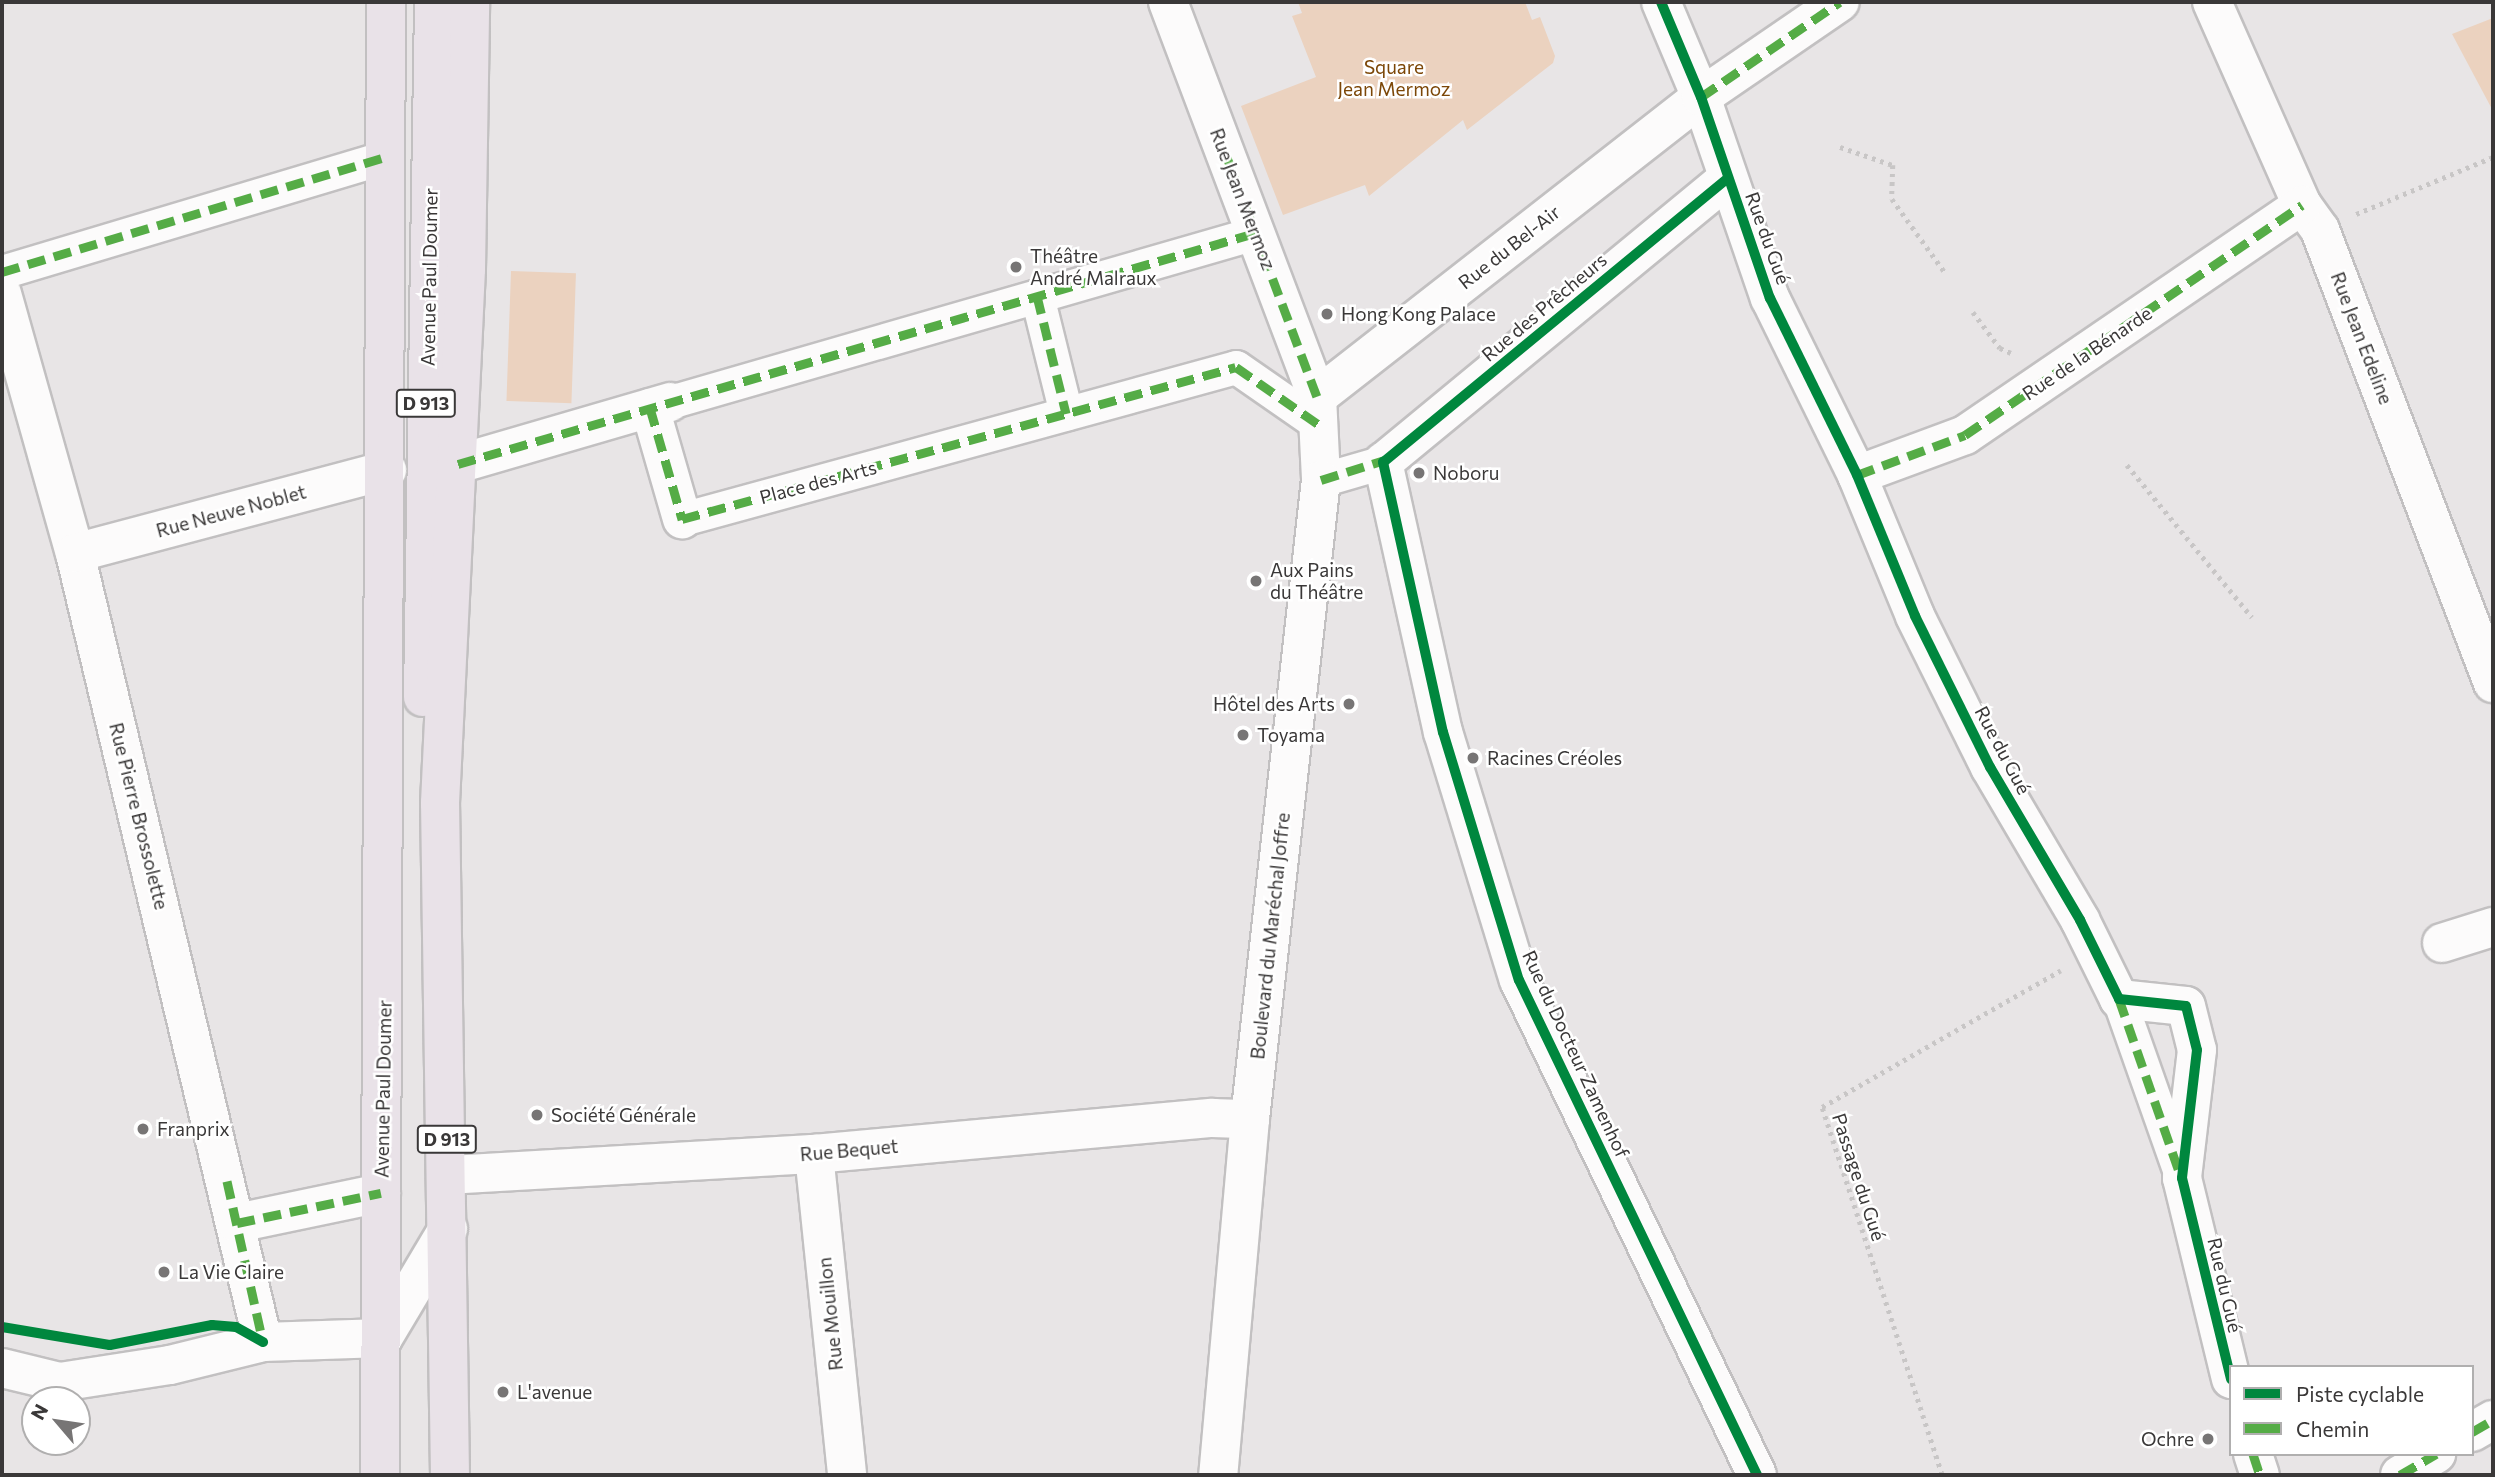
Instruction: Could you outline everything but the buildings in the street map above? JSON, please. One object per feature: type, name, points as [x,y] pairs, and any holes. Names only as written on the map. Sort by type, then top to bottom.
[{"type":"main road","name":"Avenue Paul Doumer","points":[[380,1475],[387,470],[386,2]]},
{"type":"main road","name":"Avenue Paul Doumer","points":[[386,702],[402,583],[413,2]]},
{"type":"main road","name":"Avenue Paul Doumer","points":[[434,2],[420,677],[440,803]]},
{"type":"main road","name":"Avenue Paul Doumer","points":[[450,1475],[448,1175],[440,803],[466,269],[470,2]]},
{"type":"street","name":"Rue Jean Mermoz","points":[[1168,2],[1255,233],[1317,411]]},
{"type":"street","name":"Rue du Gué","points":[[1661,2],[1701,97],[1770,298],[1857,475],[1915,616],[1990,767],[2096,951],[2119,999],[2182,1178],[2229,1370]]},
{"type":"street","name":"Rue du Bel-Air","points":[[1317,411],[1701,97],[1840,2]]},
{"type":"street","name":"Rue Jean Edeline","points":[[2212,2],[2311,217],[2493,683]]},
{"type":"street","points":[[2,272],[386,157]]},
{"type":"street","name":"Rue des Prêcheurs","points":[[1321,480],[1383,462],[1728,178]]},
{"type":"street","name":"Rue de la Bénarde","points":[[1857,475],[1965,435],[2046,381],[2311,217]]},
{"type":"street","points":[[457,464],[1255,233]]},
{"type":"street","name":"Rue Pierre Brossolette","points":[[2,294],[75,552],[237,1223],[262,1342]]},
{"type":"street","points":[[1037,296],[1066,413]]},
{"type":"street","name":"Place des Arts","points":[[660,405],[682,519],[1236,367],[1317,411]]},
{"type":"street","name":"Boulevard du Maréchal Joffre","points":[[1218,1475],[1250,1119],[1321,480],[1317,411]]},
{"type":"street","name":"Rue du Docteur Zamenhof","points":[[1383,462],[1443,732],[1519,980],[1757,1475]]},
{"type":"street","name":"Rue Neuve Noblet","points":[[75,552],[387,470]]},
{"type":"street","points":[[2442,943],[2493,927]]},
{"type":"street","name":"Rue du Gué","points":[[2119,999],[2186,1006],[2197,1050],[2182,1178]]},
{"type":"street","name":"Rue Bequet","points":[[448,1175],[814,1154],[1212,1118],[1250,1119]]},
{"type":"street","name":"Rue Mouillon","points":[[814,1154],[846,1475]]},
{"type":"street","points":[[237,1223],[381,1192]]},
{"type":"street","points":[[2,1368],[60,1382],[170,1365],[262,1342],[383,1338],[448,1229]]},
{"type":"street","points":[[2474,1431],[2493,1420]]},
{"type":"street","points":[[2254,1456],[2260,1475]]},
{"type":"street","points":[[2400,1475],[2433,1456]]},
{"type":"path","points":[[1840,146],[1893,165],[1892,200],[1946,274]]},
{"type":"path","points":[[2311,217],[2493,157]]},
{"type":"path","points":[[1973,312],[2000,348],[2033,363],[2046,381]]},
{"type":"path","points":[[2127,465],[2252,617]]},
{"type":"green space","name":"Square Jean Mermoz","points":[[1298,2],[1525,2],[1532,20],[1540,17],[1555,56],[1553,63],[1467,130],[1463,120],[1369,196],[1365,185],[1283,215],[1241,106],[1316,77],[1292,16],[1302,13]]},
{"type":"green space","points":[[2493,18],[2493,111],[2452,34]]},
{"type":"green space","points":[[511,271],[576,273],[571,403],[506,401]]},
{"type":"marked path","points":[[1703,102],[1701,97],[1840,2]]},
{"type":"marked path","points":[[1225,152],[1317,397]]},
{"type":"marked path","points":[[2,272],[386,157]]},
{"type":"marked path","points":[[1857,475],[1965,435],[2302,205]]},
{"type":"marked path","points":[[458,464],[1255,233]]},
{"type":"marked path","points":[[1037,296],[1066,413]]},
{"type":"marked path","points":[[650,408],[682,519],[1236,367],[1318,424]]},
{"type":"marked path","points":[[1321,480],[1388,459]]},
{"type":"marked path","points":[[2119,999],[2179,1171]]},
{"type":"marked path","points":[[227,1181],[263,1342]]},
{"type":"marked path","points":[[237,1223],[381,1193]]},
{"type":"marked path","points":[[2474,1431],[2493,1420]]},
{"type":"marked path","points":[[2254,1456],[2260,1475]]},
{"type":"marked path","points":[[2400,1475],[2433,1456]]},
{"type":"cycle path","points":[[1661,2],[1701,97],[1770,298],[1857,475],[1915,616],[1990,767],[2080,920],[2119,999],[2186,1006],[2197,1050],[2182,1178],[2229,1371]]},
{"type":"cycle path","points":[[1728,178],[1383,462],[1443,732],[1519,980],[1757,1475]]},
{"type":"cycle path","points":[[2,1327],[110,1345],[212,1325],[236,1327],[263,1342]]},
{"type":"place","name":"Théâtre André Malraux","points":[[1016,267]]},
{"type":"place","name":"Hong Kong Palace","points":[[1327,314]]},
{"type":"place","name":"Noboru","points":[[1419,473]]},
{"type":"place","name":"Aux Pains du Théâtre","points":[[1256,581]]},
{"type":"place","name":"Hôtel des Arts","points":[[1349,704]]},
{"type":"place","name":"Toyama","points":[[1243,735]]},
{"type":"place","name":"Racines Créoles","points":[[1473,758]]},
{"type":"place","name":"Société Générale","points":[[537,1115]]},
{"type":"place","name":"Franprix","points":[[143,1129]]},
{"type":"place","name":"La Vie Claire","points":[[164,1272]]},
{"type":"place","name":"L'avenue","points":[[503,1392]]},
{"type":"place","name":"Ochre","points":[[2208,1439]]}]
